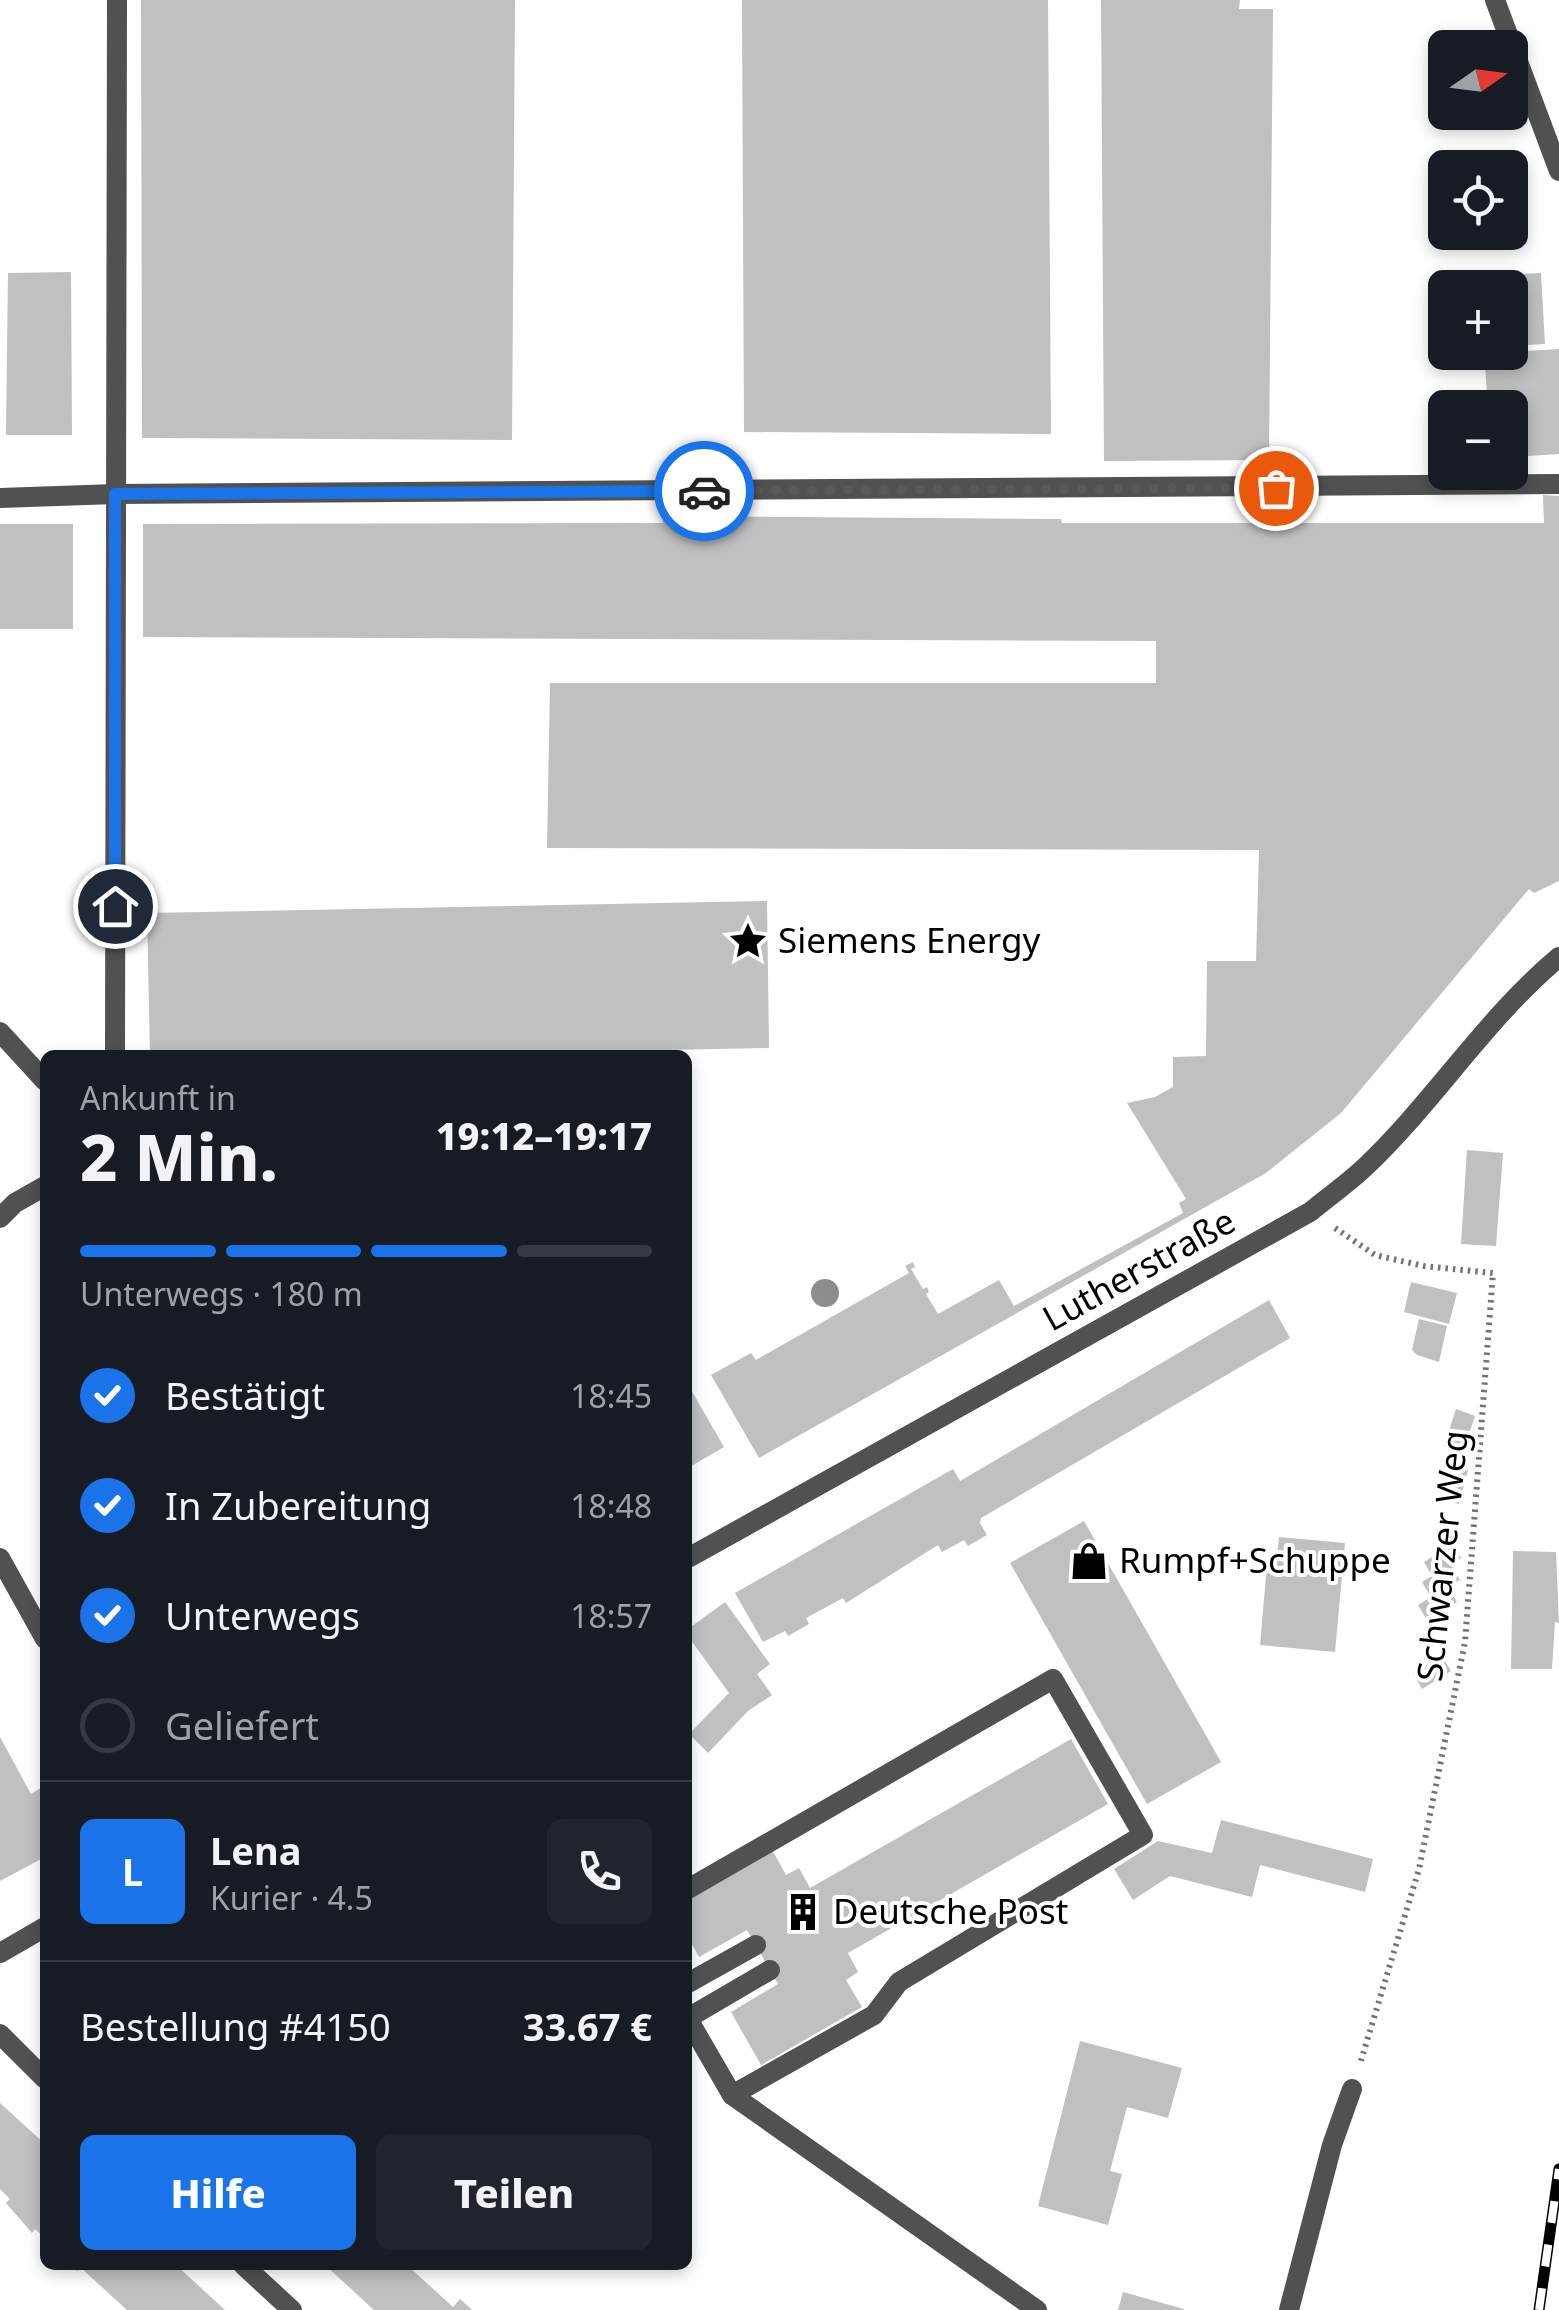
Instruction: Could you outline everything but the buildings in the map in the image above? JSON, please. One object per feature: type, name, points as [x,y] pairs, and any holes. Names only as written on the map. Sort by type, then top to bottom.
[{"type":"street","points":[[115,1050],[117,0]]},
{"type":"street","points":[[1495,0],[1559,171]]},
{"type":"street","points":[[0,498],[1559,484]]},
{"type":"street","name":"Lutherstraße","points":[[692,1556],[1310,1212],[1364,1168],[1500,1012],[1559,957]]},
{"type":"street","points":[[0,1032],[40,1076]]},
{"type":"street","points":[[0,1218],[15,1203],[40,1189]]},
{"type":"street","points":[[0,1558],[40,1630]]},
{"type":"street","points":[[692,1887],[1053,1679],[1143,1835],[899,1982],[874,2015],[732,2096]]},
{"type":"street","points":[[0,1953],[40,1930]]},
{"type":"street","points":[[692,1982],[756,1945]]},
{"type":"street","points":[[692,2016],[770,1970]]},
{"type":"street","points":[[692,2025],[732,2096],[1037,2310]]},
{"type":"street","points":[[0,2034],[40,2073]]},
{"type":"street","points":[[1289,2310],[1332,2145],[1352,2089]]},
{"type":"street","points":[[248,2270],[292,2310]]},
{"type":"path","name":"Schwarzer Weg","points":[[1310,1212],[1375,1255],[1424,1266],[1493,1273],[1465,1642],[1420,1868],[1352,2089]]},
{"type":"railway","points":[[1539,2310],[1559,2169]]},
{"type":"way so far","points":[[704,491],[1276,488]]},
{"type":"place","name":"Siemens Energy","points":[[748,941]]},
{"type":"place","name":"Rumpf+Schuppe","points":[[1089,1561]]},
{"type":"place","name":"Deutsche Post","points":[[803,1912]]},
{"type":"route","points":[[115,906],[115,494],[704,491]]}]
